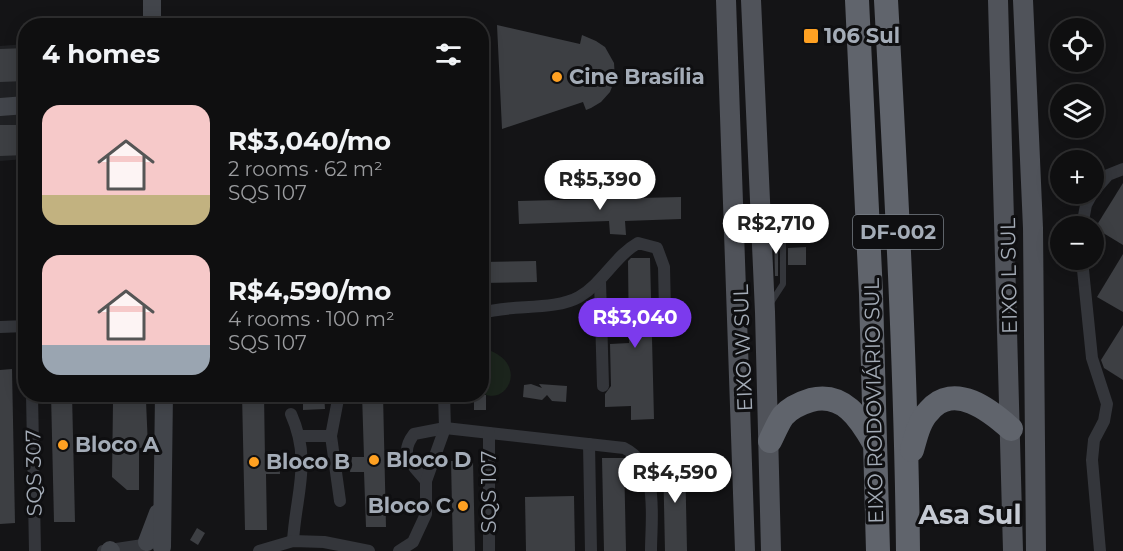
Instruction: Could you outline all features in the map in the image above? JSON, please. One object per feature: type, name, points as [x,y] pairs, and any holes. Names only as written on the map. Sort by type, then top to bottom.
[{"type":"highway","name":"EIXO RODOVIÁRIO SUL","points":[[857,0],[872,294],[878,551]]},
{"type":"highway","name":"EIXO RODOVIÁRIO SUL","points":[[886,0],[907,463],[908,551]]},
{"type":"highway","points":[[770,441],[784,416],[800,403],[818,398],[834,399],[850,409],[875,444]]},
{"type":"highway","points":[[907,463],[920,423],[930,409],[944,401],[961,399],[975,402],[991,411],[1011,429]]},
{"type":"main road","name":"EIXO W SUL","points":[[726,0],[745,551]]},
{"type":"main road","name":"EIXO W SUL","points":[[751,0],[770,441],[771,551]]},
{"type":"main road","name":"EIXO L SUL","points":[[998,0],[1013,551]]},
{"type":"main road","name":"EIXO L SUL","points":[[1023,0],[1033,228],[1036,551]]},
{"type":"street","points":[[152,0],[152,18]]},
{"type":"street","points":[[160,0],[161,18]]},
{"type":"street","points":[[0,106],[18,105]]},
{"type":"street","points":[[1104,180],[1123,169]]},
{"type":"street","points":[[489,311],[504,307],[554,304],[576,298],[600,281],[628,249],[638,243],[657,248],[662,256],[665,311]]},
{"type":"street","points":[[1083,270],[1092,358],[1107,404],[1104,421],[1094,440],[1092,460],[1100,551]]},
{"type":"street","points":[[600,281],[603,386]]},
{"type":"street","points":[[0,327],[18,326]]},
{"type":"street","name":"SQS 307","points":[[32,402],[35,551]]},
{"type":"street","points":[[102,551],[141,549],[162,500],[164,402]]},
{"type":"street","points":[[337,402],[331,436],[340,501]]},
{"type":"street","points":[[399,551],[413,542],[426,514],[426,481],[445,428],[444,402]]},
{"type":"street","points":[[291,414],[301,436],[303,473],[292,541]]},
{"type":"street","name":"SQS 107","points":[[426,481],[406,454],[406,445],[414,434],[445,428],[624,448],[634,453],[643,463],[649,479],[652,507],[651,551]]},
{"type":"street","name":"SQS 107","points":[[489,433],[489,551]]},
{"type":"street","points":[[301,436],[331,436]]},
{"type":"street","points":[[589,444],[591,551]]},
{"type":"street","points":[[259,551],[279,549],[292,541],[324,542],[369,551]]},
{"type":"shaded area","points":[[18,45],[18,160],[0,161],[0,46]]},
{"type":"shaded area","points":[[489,351],[506,362],[510,371],[510,381],[506,389],[500,394],[489,395]]},
{"type":"building","name":"Cine Brasília","points":[[497,25],[580,44],[582,35],[596,41],[605,47],[614,63],[615,79],[610,92],[601,102],[586,110],[583,102],[502,129]]},
{"type":"building","points":[[18,48],[18,81],[0,82],[0,49]]},
{"type":"building","points":[[0,125],[18,125],[18,155],[0,156]]},
{"type":"building","points":[[1123,183],[1123,245],[1104,233],[1102,216]]},
{"type":"building","points":[[681,197],[681,219],[625,221],[626,235],[610,234],[609,221],[519,224],[518,201]]},
{"type":"building","points":[[774,235],[778,235],[778,276],[775,276]]},
{"type":"building","points":[[806,247],[806,265],[788,265],[788,248]]},
{"type":"building","points":[[1123,254],[1123,312],[1097,297]]},
{"type":"building","points":[[631,258],[650,258],[654,419],[631,420],[631,406],[605,407],[605,394],[611,386],[610,344],[629,343],[628,261]]},
{"type":"building","points":[[536,261],[537,282],[489,283],[489,262]]},
{"type":"building","points":[[1123,325],[1123,380],[1104,368],[1101,360]]},
{"type":"building","points":[[12,369],[15,523],[0,524],[0,370]]},
{"type":"building","points":[[531,384],[542,388],[539,384],[567,386],[566,402],[552,401],[547,395],[542,400],[523,397],[524,385]]},
{"type":"building","name":"Bloco A","points":[[51,402],[72,402],[75,522],[54,522]]},
{"type":"building","points":[[113,402],[146,402],[148,447],[139,448],[139,490],[127,490],[112,477]]},
{"type":"building","name":"Bloco B","points":[[242,402],[264,402],[265,459],[279,459],[280,474],[266,474],[267,530],[245,530]]},
{"type":"building","points":[[303,402],[325,402],[325,409],[303,410]]},
{"type":"building","name":"Bloco D","points":[[362,402],[383,402],[386,527],[366,527],[364,472],[350,472],[352,457],[364,457]]},
{"type":"building","points":[[474,402],[486,402],[486,410],[474,410]]},
{"type":"building","points":[[685,456],[687,551],[665,551],[663,457]]},
{"type":"building","points":[[602,458],[624,458],[626,551],[604,551]]},
{"type":"building","name":"Bloco C","points":[[451,461],[473,461],[475,551],[453,551]]},
{"type":"building","points":[[574,496],[575,551],[526,551],[525,497]]},
{"type":"building","points":[[197,528],[205,533],[198,545],[190,540]]},
{"type":"place","name":"106 Sul","points":[[811,36]]},
{"type":"place","name":"Cine Brasília","points":[[557,77]]},
{"type":"place","name":"Bloco A","points":[[63,445]]},
{"type":"place","name":"Bloco D","points":[[374,460]]},
{"type":"place","name":"Bloco B","points":[[254,462]]},
{"type":"place","name":"Bloco C","points":[[463,506]]},
{"type":"district","name":"Asa Sul","points":[[970,515]]}]
